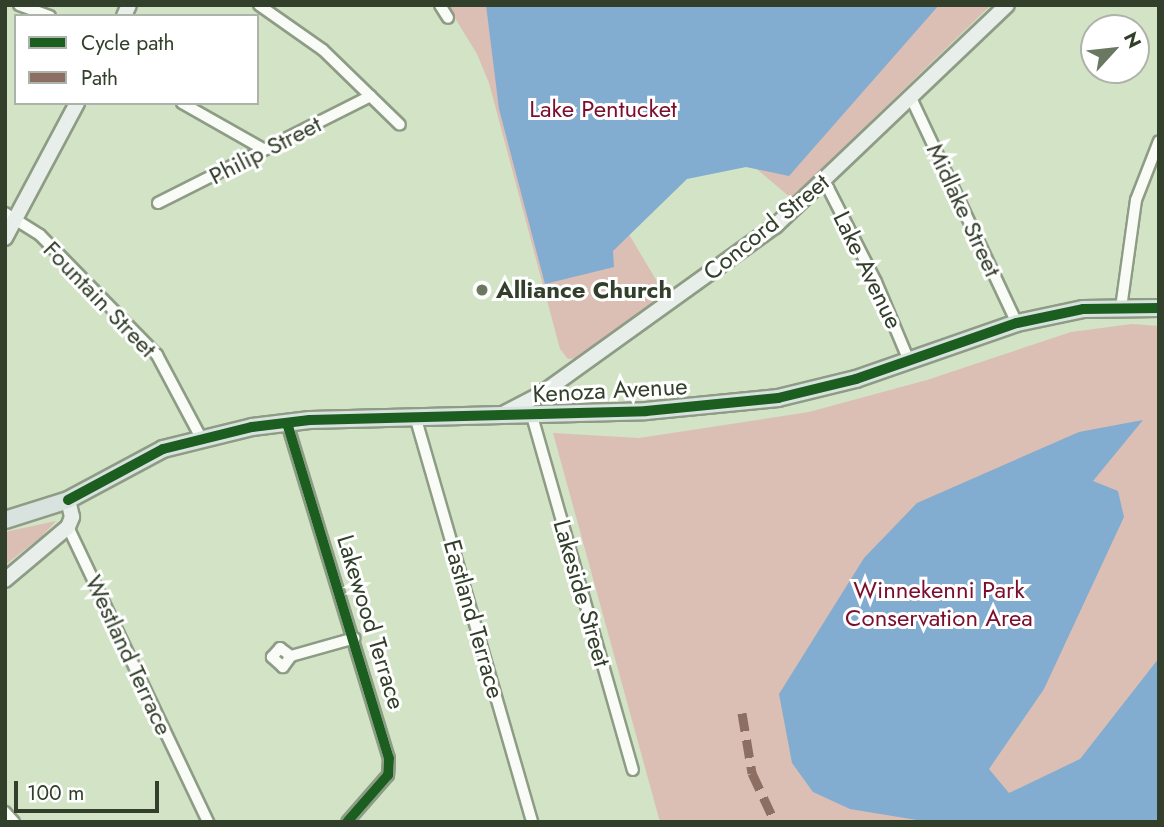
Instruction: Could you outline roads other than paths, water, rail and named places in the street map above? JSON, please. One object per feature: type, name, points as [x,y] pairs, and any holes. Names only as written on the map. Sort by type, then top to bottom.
[{"type":"main road","name":"Concord Street","points":[[500,416],[541,394],[775,226],[1007,5]]},
{"type":"main road","points":[[5,238],[11,215],[76,105]]},
{"type":"main road","name":"Kenoza Avenue","points":[[5,520],[68,500],[163,449],[200,436],[287,423],[415,416],[531,416],[646,411],[778,398],[909,361],[1017,323],[1083,309],[1159,308]]},
{"type":"main road","points":[[5,580],[68,527],[72,517],[68,500]]},
{"type":"street","points":[[19,5],[44,14]]},
{"type":"street","points":[[259,5],[323,50],[400,125]]},
{"type":"street","points":[[440,5],[448,18]]},
{"type":"street","name":"Philip Street","points":[[158,203],[371,96]]},
{"type":"street","name":"Midlake Street","points":[[911,98],[1017,323]]},
{"type":"street","points":[[186,105],[265,150]]},
{"type":"street","points":[[1121,309],[1136,200],[1159,141]]},
{"type":"street","name":"Lake Avenue","points":[[824,180],[876,282],[909,361]]},
{"type":"street","name":"Fountain Street","points":[[11,215],[40,235],[157,355],[200,436]]},
{"type":"street","name":"Eastland Terrace","points":[[415,416],[532,822]]},
{"type":"street","name":"Lakeside Street","points":[[531,416],[633,770]]},
{"type":"street","name":"Lakewood Terrace","points":[[287,423],[355,638],[389,758],[388,775],[347,822]]},
{"type":"street","name":"Westland Terrace","points":[[68,527],[208,822]]},
{"type":"street","points":[[292,656],[355,638]]},
{"type":"street","points":[[5,812],[14,822]]},
{"type":"water","name":"Lake Pentucket","points":[[486,5],[939,5],[789,176],[746,167],[687,179],[613,251],[614,267],[545,284],[499,109]]},
{"type":"water","points":[[1143,420],[1093,481],[1118,491],[1124,517],[1044,689],[989,769],[1009,793],[1080,759],[1159,658],[1159,822],[929,822],[850,809],[813,792],[792,763],[779,694],[864,558],[917,503],[1079,432]]},
{"type":"place","name":"Alliance Church","points":[[482,290]]},
{"type":"park label","name":"Winnekenni Park Conservation Area","points":[[939,604]]}]
